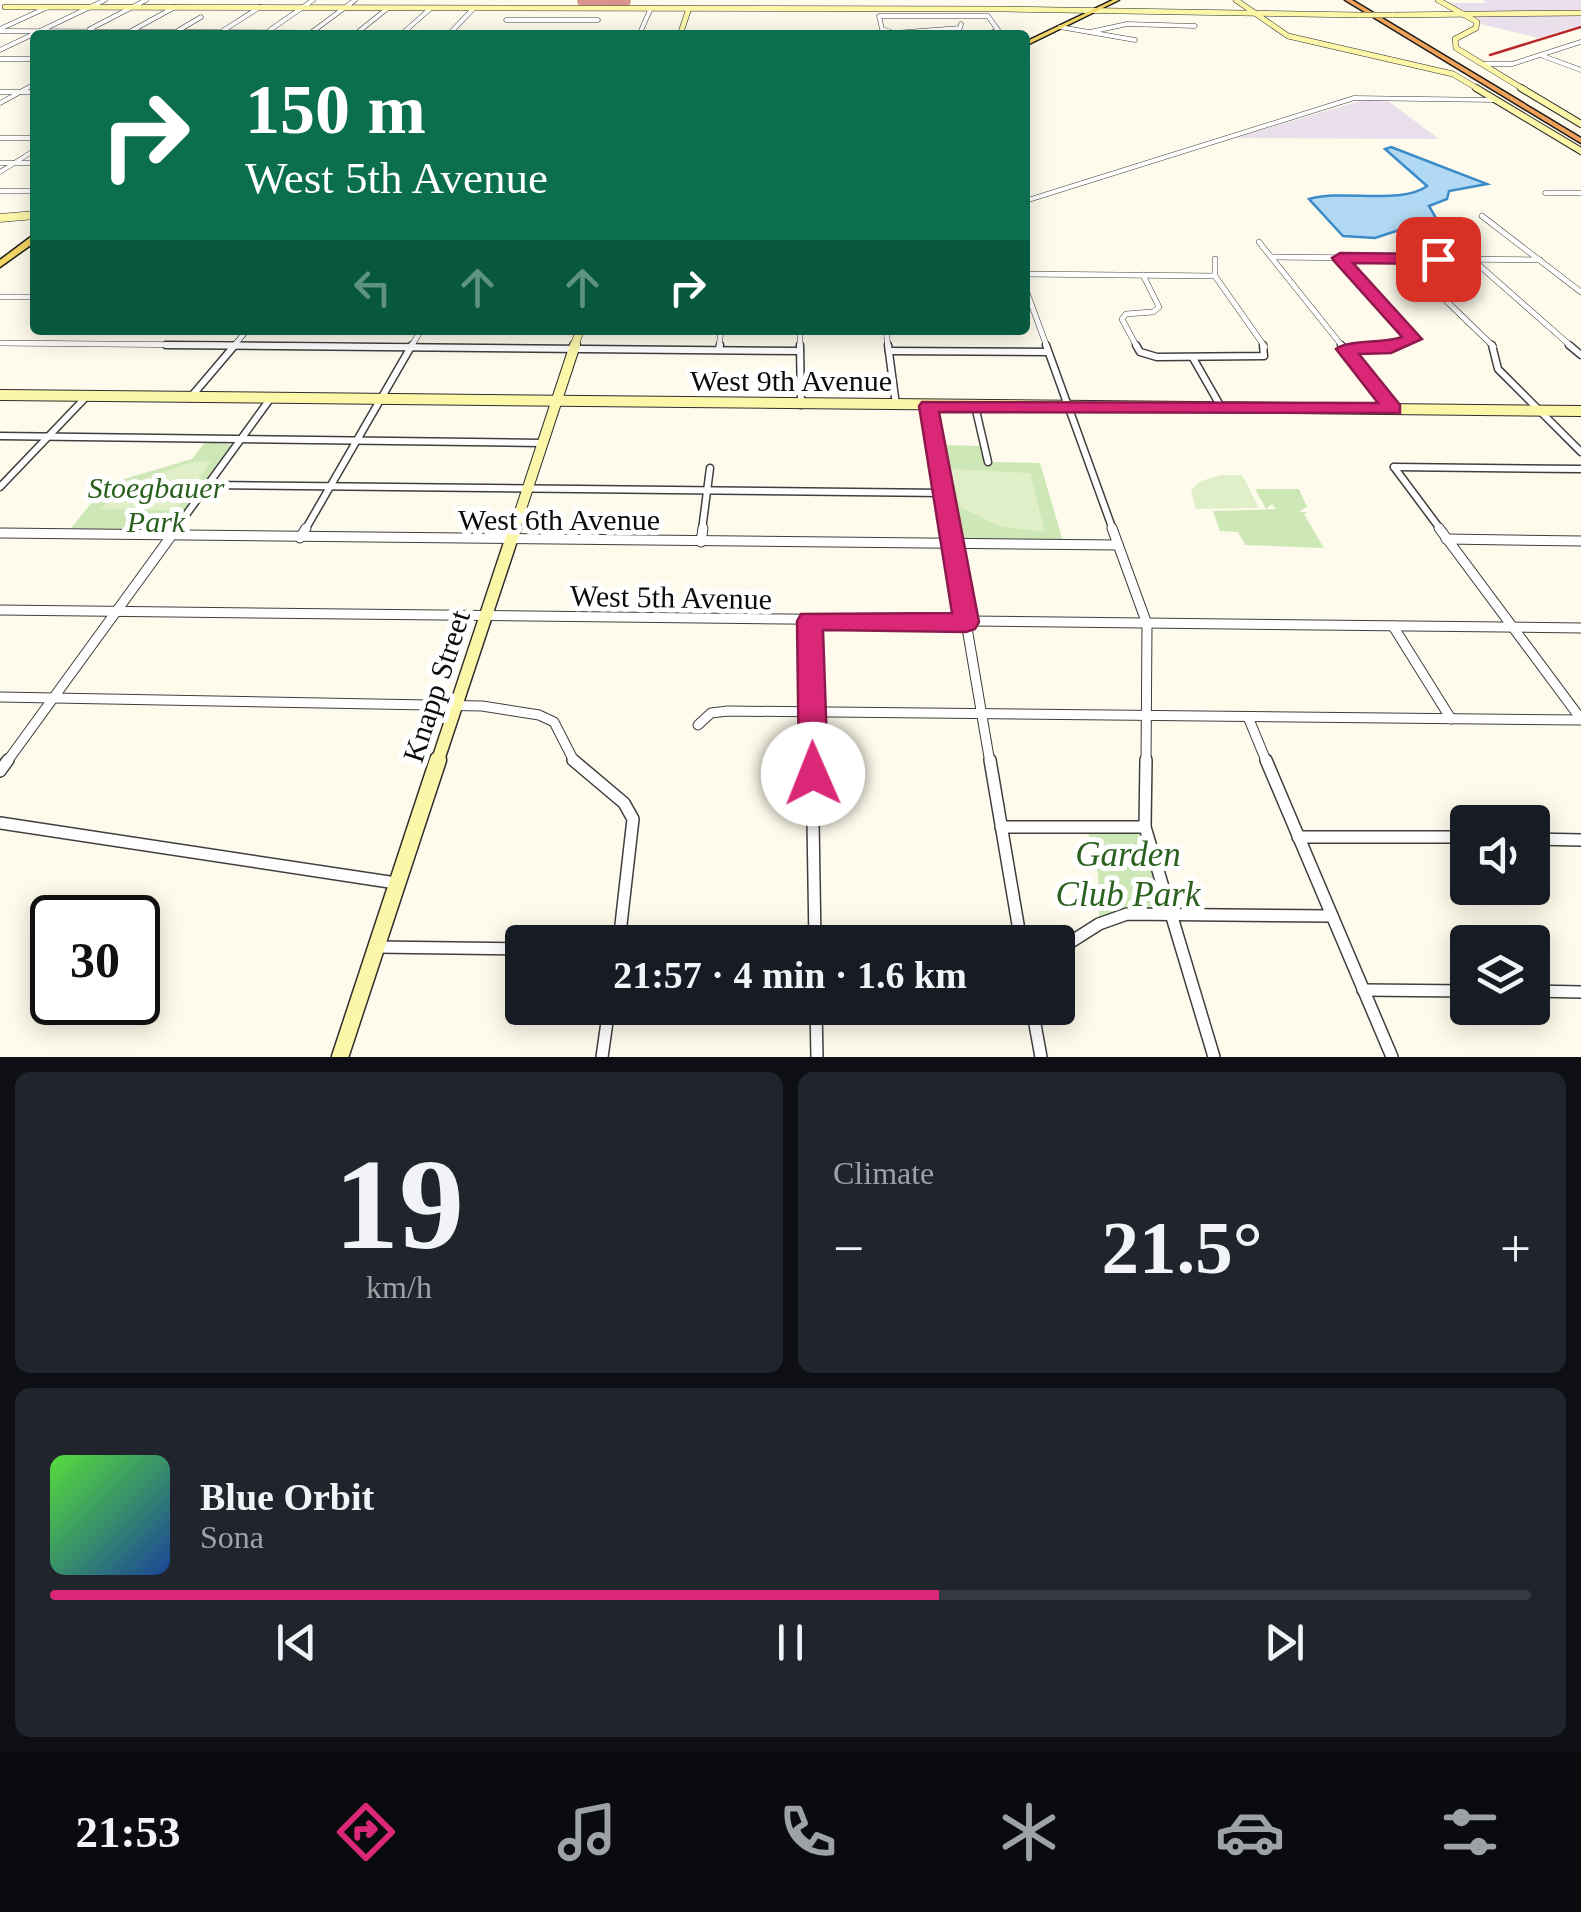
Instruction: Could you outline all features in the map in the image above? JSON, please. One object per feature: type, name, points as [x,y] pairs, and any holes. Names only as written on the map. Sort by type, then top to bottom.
[{"type":"highway","points":[[1348,0],[1581,138]]},
{"type":"highway","points":[[1356,0],[1581,138]]},
{"type":"main road","points":[[3,8],[22,0]]},
{"type":"main road","points":[[1030,41],[1114,0]]},
{"type":"main road","points":[[1236,0],[1275,30],[1292,37],[1437,68],[1581,151]]},
{"type":"main road","points":[[1438,0],[1476,20],[1477,27],[1456,37],[1454,46],[1581,124]]},
{"type":"main road","points":[[3,8],[1581,13]]},
{"type":"main road","points":[[681,30],[689,8]]},
{"type":"main road","points":[[998,10],[1183,14]]},
{"type":"main road","points":[[1068,23],[1091,11]]},
{"type":"main road","points":[[0,218],[30,215]]},
{"type":"main road","points":[[0,264],[5,256],[30,241]]},
{"type":"main road","name":"Knapp Street","points":[[340,1057],[578,335]]},
{"type":"main road","name":"West 9th Avenue","points":[[0,395],[1581,412]]},
{"type":"street","points":[[42,30],[105,0]]},
{"type":"street","points":[[88,30],[146,0]]},
{"type":"street","points":[[269,30],[314,0]]},
{"type":"street","points":[[314,30],[355,0]]},
{"type":"street","points":[[689,8],[691,0]]},
{"type":"street","points":[[0,30],[48,7]]},
{"type":"street","points":[[133,30],[175,7]]},
{"type":"street","points":[[224,30],[260,8]]},
{"type":"street","points":[[361,30],[388,8]]},
{"type":"street","points":[[407,30],[431,8]]},
{"type":"street","points":[[453,30],[474,8]]},
{"type":"street","points":[[498,30],[516,8]]},
{"type":"street","points":[[642,30],[651,8]]},
{"type":"street","points":[[923,12],[941,28]]},
{"type":"street","points":[[885,30],[880,16],[923,12],[988,16],[998,30]]},
{"type":"street","points":[[1090,32],[1126,24],[1195,26],[1183,14]]},
{"type":"street","points":[[179,30],[201,17]]},
{"type":"street","points":[[506,20],[598,20]]},
{"type":"street","points":[[926,30],[962,28],[961,24]]},
{"type":"street","points":[[1060,26],[1135,40]]},
{"type":"street","points":[[0,30],[30,31]]},
{"type":"street","points":[[0,50],[30,36]]},
{"type":"street","points":[[1483,64],[1510,64],[1581,42]]},
{"type":"street","points":[[1567,47],[1581,50]]},
{"type":"street","points":[[1540,56],[1581,70]]},
{"type":"street","points":[[0,59],[30,59]]},
{"type":"street","points":[[0,102],[30,87]]},
{"type":"street","points":[[0,92],[30,92]]},
{"type":"street","points":[[1030,199],[1354,98],[1495,100]]},
{"type":"street","points":[[0,138],[30,138]]},
{"type":"street","points":[[0,172],[30,153]]},
{"type":"street","points":[[0,163],[30,163]]},
{"type":"street","points":[[0,191],[30,191]]},
{"type":"street","points":[[1544,193],[1581,193]]},
{"type":"street","points":[[1482,216],[1581,292]]},
{"type":"street","points":[[1259,242],[1393,409]]},
{"type":"street","points":[[1272,257],[1540,260]]},
{"type":"street","points":[[1340,258],[1414,339],[1384,349],[1345,349]]},
{"type":"street","points":[[1403,258],[1494,348],[1498,370],[1581,452]]},
{"type":"street","points":[[1143,275],[1159,307],[1154,312],[1129,313],[1122,319],[1136,348],[1144,354],[1193,358],[1265,355],[1266,349],[1215,276],[1215,259]]},
{"type":"street","points":[[1472,260],[1581,355]]},
{"type":"street","points":[[1030,274],[1215,276]]},
{"type":"street","points":[[0,297],[30,297]]},
{"type":"street","points":[[1030,310],[1147,624],[1145,828],[1214,1057]]},
{"type":"street","points":[[190,398],[243,335]]},
{"type":"street","points":[[300,538],[418,335]]},
{"type":"street","points":[[719,350],[720,335]]},
{"type":"street","points":[[800,335],[801,405]]},
{"type":"street","points":[[887,335],[896,406]]},
{"type":"street","points":[[0,342],[800,351]]},
{"type":"street","points":[[889,350],[1048,352]]},
{"type":"street","points":[[1193,358],[1221,408]]},
{"type":"street","points":[[0,486],[88,396]]},
{"type":"street","points":[[0,771],[270,399]]},
{"type":"street","points":[[928,406],[1018,925]]},
{"type":"street","points":[[975,406],[988,462]]},
{"type":"street","points":[[0,436],[542,444]]},
{"type":"street","points":[[701,542],[710,468]]},
{"type":"street","points":[[1581,469],[1394,468],[1581,720]]},
{"type":"street","points":[[209,485],[944,493]]},
{"type":"street","name":"West 6th Avenue","points":[[0,533],[1118,545]]},
{"type":"street","points":[[1446,539],[1581,541]]},
{"type":"street","name":"West 5th Avenue","points":[[0,610],[1581,628]]},
{"type":"street","points":[[810,621],[816,925]]},
{"type":"street","points":[[1393,626],[1451,718]]},
{"type":"street","points":[[0,697],[482,706],[548,718],[558,728],[578,766],[630,810],[634,828],[620,925]]},
{"type":"street","points":[[698,725],[717,712],[1581,720]]},
{"type":"street","points":[[1248,717],[1392,1057]]},
{"type":"street","points":[[0,823],[397,884]]},
{"type":"street","points":[[1001,827],[1145,828]]},
{"type":"street","points":[[1298,837],[1450,837]]},
{"type":"street","points":[[1550,839],[1581,840]]},
{"type":"street","points":[[1075,940],[1119,915],[1332,916]]},
{"type":"street","points":[[376,947],[505,949]]},
{"type":"street","points":[[1364,990],[1450,990]]},
{"type":"street","points":[[1550,991],[1581,992]]},
{"type":"street","points":[[602,1057],[607,1025]]},
{"type":"street","points":[[816,1025],[817,1057]]},
{"type":"street","points":[[1035,1025],[1041,1057]]},
{"type":"shaded area","points":[[1483,0],[1581,0],[1581,12],[1466,12],[1447,3],[1486,3]]},
{"type":"shaded area","points":[[1581,14],[1581,25],[1539,38],[1480,24],[1474,16]]},
{"type":"shaded area","points":[[1370,98],[1384,98],[1439,139],[1234,138]]},
{"type":"green space","name":"Stoegbauer Park","points":[[205,442],[237,445],[172,536],[66,534],[107,484],[192,459]]},
{"type":"green space","points":[[943,445],[987,446],[992,462],[1040,463],[1063,541],[960,538]]},
{"type":"green space","points":[[195,461],[211,462],[178,506],[170,510],[101,509],[120,487]]},
{"type":"green space","points":[[951,469],[1030,473],[1045,532],[999,526],[960,507]]},
{"type":"green space","points":[[1221,475],[1242,475],[1259,508],[1196,509],[1191,490],[1201,481]]},
{"type":"green space","points":[[1255,489],[1299,489],[1307,507],[1299,512],[1307,512],[1304,514],[1324,548],[1245,545],[1238,532],[1220,531],[1213,511],[1276,509],[1272,504],[1266,509]]},
{"type":"green space","name":"Garden Club Park","points":[[1087,827],[1145,827],[1172,914],[1127,914],[1099,924],[1098,875]]},
{"type":"water","points":[[1391,147],[1487,184],[1449,191],[1447,199],[1429,206],[1436,218],[1375,238],[1343,236],[1309,199],[1403,195],[1427,186],[1385,149]]},
{"type":"taxiway","points":[[587,0],[621,0]]},
{"type":"railway","points":[[1490,55],[1581,27]]},
{"type":"route","points":[[813,774],[810,621],[966,622],[928,406],[1393,409],[1345,349],[1384,349],[1414,339],[1340,258],[1438,259]]}]
